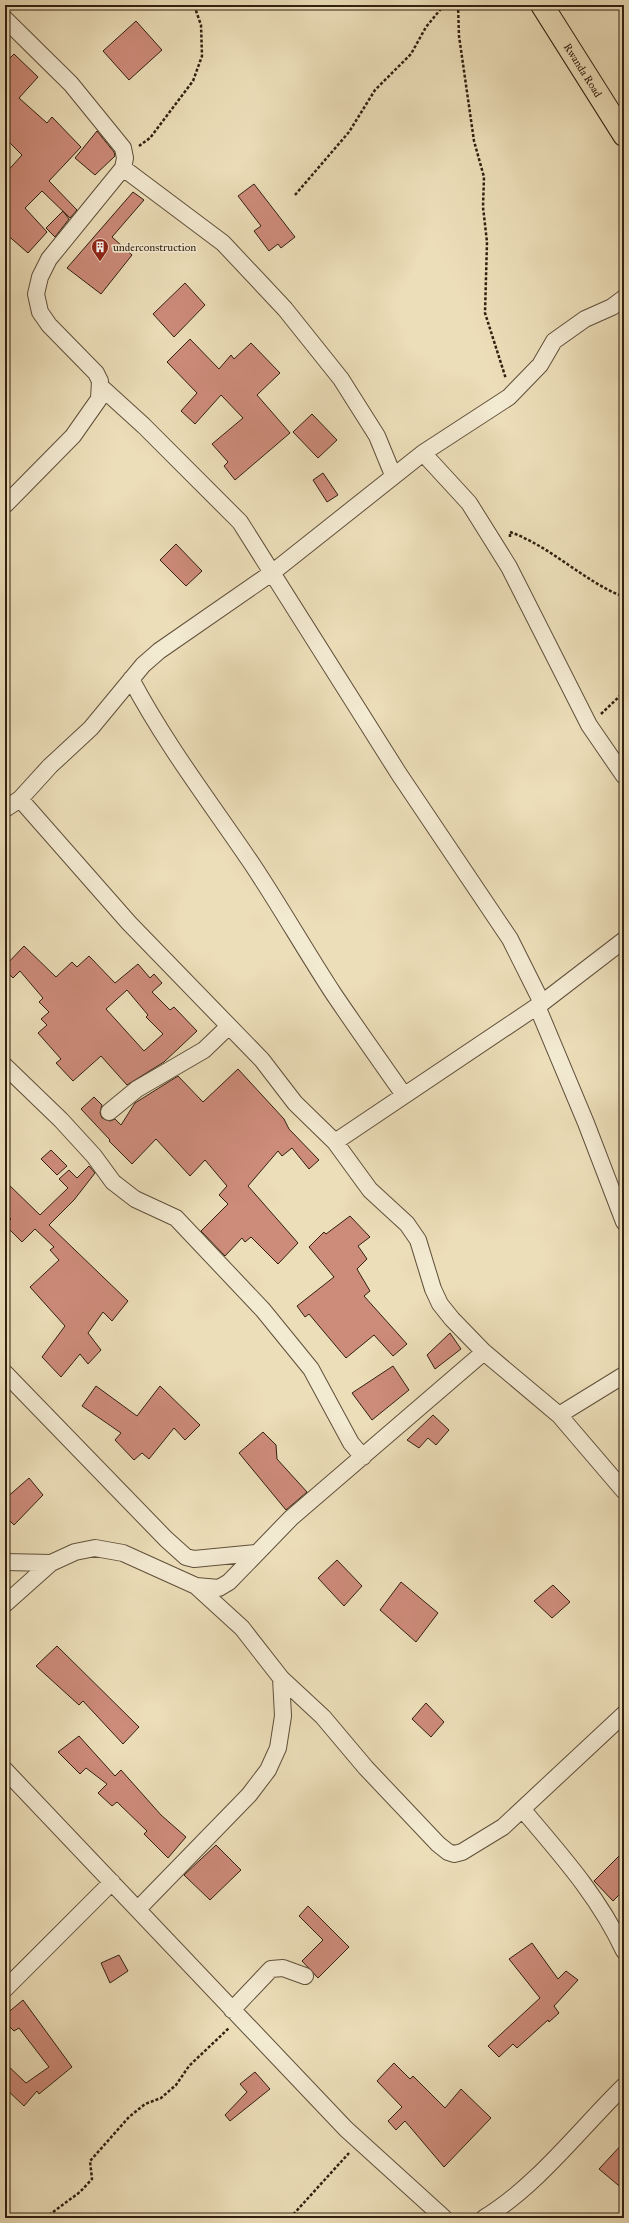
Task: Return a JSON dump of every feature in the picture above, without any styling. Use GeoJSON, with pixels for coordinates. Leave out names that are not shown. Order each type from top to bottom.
{"type":"FeatureCollection","features":[{"type":"Feature","properties":{"kind":"highway","name":"Rwanda Road"},"geometry":{"type":"LineString","coordinates":[[542,5],[624,135]]}},
{"type":"Feature","properties":{"kind":"street"},"geometry":{"type":"LineString","coordinates":[[5,19],[80,94],[123,148],[124,163],[50,259],[40,277],[36,294],[40,312],[49,325],[96,373],[100,386],[99,399],[73,436],[5,505]]}},
{"type":"Feature","properties":{"kind":"street"},"geometry":{"type":"LineString","coordinates":[[124,163],[223,243],[285,309],[341,378],[377,436],[393,475]]}},
{"type":"Feature","properties":{"kind":"street"},"geometry":{"type":"LineString","coordinates":[[5,809],[20,799],[50,766],[91,728],[143,665],[181,634],[273,572],[393,475],[423,453],[509,397],[540,365],[554,341],[584,319],[612,307],[624,298]]}},
{"type":"Feature","properties":{"kind":"street"},"geometry":{"type":"LineString","coordinates":[[100,386],[144,426],[240,522],[273,572],[399,774],[510,939],[539,1004],[624,1222]]}},
{"type":"Feature","properties":{"kind":"street"},"geometry":{"type":"LineString","coordinates":[[423,453],[469,503],[509,567],[589,726],[624,776]]}},
{"type":"Feature","properties":{"kind":"street"},"geometry":{"type":"LineString","coordinates":[[131,679],[154,722],[178,759],[254,868],[332,992],[404,1095]]}},
{"type":"Feature","properties":{"kind":"street"},"geometry":{"type":"LineString","coordinates":[[20,799],[129,923],[262,1060],[295,1103],[335,1142],[370,1190],[407,1224],[418,1240],[433,1290],[440,1304],[452,1319],[484,1352],[559,1415],[624,1491]]}},
{"type":"Feature","properties":{"kind":"street"},"geometry":{"type":"LineString","coordinates":[[335,1142],[539,1004],[624,940]]}},
{"type":"Feature","properties":{"kind":"street"},"geometry":{"type":"LineString","coordinates":[[109,1112],[137,1089],[204,1050],[229,1026]]}},
{"type":"Feature","properties":{"kind":"street"},"geometry":{"type":"LineString","coordinates":[[5,1066],[61,1120],[94,1156],[113,1182],[136,1199],[176,1218],[257,1304],[311,1369],[351,1443],[363,1457]]}},
{"type":"Feature","properties":{"kind":"street"},"geometry":{"type":"LineString","coordinates":[[196,1586],[219,1588],[229,1582],[291,1518],[484,1352]]}},
{"type":"Feature","properties":{"kind":"street"},"geometry":{"type":"LineString","coordinates":[[5,1373],[160,1533],[186,1556],[194,1559],[256,1553]]}},
{"type":"Feature","properties":{"kind":"street"},"geometry":{"type":"LineString","coordinates":[[559,1415],[624,1375]]}},
{"type":"Feature","properties":{"kind":"street"},"geometry":{"type":"LineString","coordinates":[[5,1604],[51,1563],[75,1552],[95,1548],[123,1553],[196,1586],[242,1628],[281,1678],[323,1717],[366,1768],[448,1852],[454,1854],[462,1852],[503,1827],[523,1810],[624,1714]]}},
{"type":"Feature","properties":{"kind":"street"},"geometry":{"type":"LineString","coordinates":[[5,1562],[51,1563]]}},
{"type":"Feature","properties":{"kind":"street"},"geometry":{"type":"LineString","coordinates":[[138,1909],[249,1795],[268,1770],[278,1748],[283,1716],[281,1678]]}},
{"type":"Feature","properties":{"kind":"street"},"geometry":{"type":"LineString","coordinates":[[5,1770],[236,2014],[360,2141],[444,2218]]}},
{"type":"Feature","properties":{"kind":"street"},"geometry":{"type":"LineString","coordinates":[[523,1810],[588,1886],[613,1927],[624,1950]]}},
{"type":"Feature","properties":{"kind":"street"},"geometry":{"type":"LineString","coordinates":[[5,1989],[112,1882]]}},
{"type":"Feature","properties":{"kind":"street"},"geometry":{"type":"LineString","coordinates":[[236,2014],[271,1969],[283,1968],[305,1976]]}},
{"type":"Feature","properties":{"kind":"street"},"geometry":{"type":"LineString","coordinates":[[484,2218],[518,2193],[624,2086]]}},
{"type":"Feature","properties":{"kind":"path"},"geometry":{"type":"LineString","coordinates":[[124,163],[150,138],[193,81],[202,56],[201,25],[194,5]]}},
{"type":"Feature","properties":{"kind":"path"},"geometry":{"type":"LineString","coordinates":[[295,195],[349,132],[374,90],[411,54],[426,27],[444,5]]}},
{"type":"Feature","properties":{"kind":"path"},"geometry":{"type":"LineString","coordinates":[[458,5],[459,36],[474,141],[484,177],[483,207],[487,242],[485,313],[505,375],[509,397]]}},
{"type":"Feature","properties":{"kind":"path"},"geometry":{"type":"LineString","coordinates":[[510,539],[510,532],[528,539],[590,578],[624,597]]}},
{"type":"Feature","properties":{"kind":"path"},"geometry":{"type":"LineString","coordinates":[[589,726],[624,692]]}},
{"type":"Feature","properties":{"kind":"path"},"geometry":{"type":"LineString","coordinates":[[45,2218],[80,2192],[92,2179],[90,2161],[129,2117],[145,2104],[161,2098],[176,2085],[189,2066],[236,2014]]}},
{"type":"Feature","properties":{"kind":"path"},"geometry":{"type":"LineString","coordinates":[[290,2218],[360,2141]]}},
{"type":"Feature","properties":{"kind":"building"},"geometry":{"type":"Polygon","coordinates":[[[136,21],[162,50],[129,80],[103,51],[136,21]]]}},
{"type":"Feature","properties":{"kind":"building"},"geometry":{"type":"Polygon","coordinates":[[[14,54],[38,77],[19,98],[47,123],[52,117],[81,147],[49,181],[77,210],[70,218],[42,191],[25,208],[47,232],[28,253],[5,233],[5,174],[22,155],[5,138],[5,63],[14,54]]]}},
{"type":"Feature","properties":{"kind":"building"},"geometry":{"type":"Polygon","coordinates":[[[97,131],[114,152],[115,156],[95,175],[75,158],[97,131]]]}},
{"type":"Feature","properties":{"kind":"building"},"geometry":{"type":"Polygon","coordinates":[[[254,184],[295,237],[281,248],[278,244],[269,251],[254,231],[261,226],[238,196],[254,184]]]}},
{"type":"Feature","properties":{"kind":"building","name":"underconstruction"},"geometry":{"type":"Polygon","coordinates":[[[133,192],[144,200],[112,237],[132,255],[101,294],[67,268],[133,192]]]}},
{"type":"Feature","properties":{"kind":"building"},"geometry":{"type":"Polygon","coordinates":[[[63,211],[69,219],[55,237],[46,228],[63,211]]]}},
{"type":"Feature","properties":{"kind":"building"},"geometry":{"type":"Polygon","coordinates":[[[185,283],[205,305],[174,337],[153,314],[185,283]]]}},
{"type":"Feature","properties":{"kind":"building"},"geometry":{"type":"Polygon","coordinates":[[[190,339],[219,369],[231,355],[234,359],[251,343],[280,373],[257,395],[290,433],[235,480],[224,466],[228,462],[212,444],[243,418],[221,395],[195,424],[181,411],[197,393],[167,362],[190,339]]]}},
{"type":"Feature","properties":{"kind":"building"},"geometry":{"type":"Polygon","coordinates":[[[312,414],[337,440],[318,458],[293,432],[312,414]]]}},
{"type":"Feature","properties":{"kind":"building"},"geometry":{"type":"Polygon","coordinates":[[[323,473],[338,495],[327,502],[313,480],[323,473]]]}},
{"type":"Feature","properties":{"kind":"building"},"geometry":{"type":"Polygon","coordinates":[[[176,544],[202,571],[186,586],[160,560],[176,544]]]}},
{"type":"Feature","properties":{"kind":"building"},"geometry":{"type":"Polygon","coordinates":[[[24,946],[56,977],[72,962],[77,967],[89,956],[115,983],[138,964],[150,978],[154,974],[162,983],[152,992],[170,1010],[174,1007],[197,1031],[164,1062],[127,1085],[101,1056],[73,1081],[56,1063],[61,1059],[38,1033],[47,1025],[41,1019],[49,1012],[39,1002],[43,998],[20,971],[13,978],[5,970],[5,966],[24,946]],[[127,990],[106,1009],[144,1051],[163,1034],[146,1017],[148,1015],[127,990]]]}},
{"type":"Feature","properties":{"kind":"building"},"geometry":{"type":"Polygon","coordinates":[[[238,1069],[284,1119],[289,1129],[319,1160],[309,1169],[292,1148],[282,1156],[278,1151],[248,1186],[298,1243],[278,1264],[251,1237],[245,1242],[242,1238],[225,1256],[201,1231],[228,1204],[219,1195],[227,1186],[205,1160],[190,1176],[156,1139],[132,1164],[109,1141],[110,1140],[81,1109],[94,1097],[102,1105],[100,1113],[102,1118],[110,1121],[115,1119],[121,1125],[135,1103],[178,1076],[203,1102],[238,1069]]]}},
{"type":"Feature","properties":{"kind":"building"},"geometry":{"type":"Polygon","coordinates":[[[51,1150],[67,1166],[57,1175],[41,1159],[51,1150]]]}},
{"type":"Feature","properties":{"kind":"building"},"geometry":{"type":"Polygon","coordinates":[[[89,1166],[95,1173],[74,1200],[49,1225],[128,1301],[112,1321],[103,1312],[88,1333],[101,1350],[88,1364],[80,1354],[61,1377],[42,1357],[65,1326],[30,1287],[59,1260],[50,1250],[54,1247],[35,1229],[22,1242],[5,1225],[11,1219],[5,1213],[5,1181],[40,1215],[68,1188],[59,1179],[69,1170],[77,1178],[89,1166]]]}},
{"type":"Feature","properties":{"kind":"building"},"geometry":{"type":"Polygon","coordinates":[[[350,1216],[370,1237],[358,1246],[367,1259],[357,1269],[370,1291],[364,1296],[407,1344],[393,1356],[374,1335],[346,1358],[309,1314],[305,1317],[297,1306],[334,1277],[309,1247],[324,1232],[326,1234],[350,1216]]]}},
{"type":"Feature","properties":{"kind":"building"},"geometry":{"type":"Polygon","coordinates":[[[450,1333],[461,1349],[435,1369],[427,1355],[450,1333]]]}},
{"type":"Feature","properties":{"kind":"building"},"geometry":{"type":"Polygon","coordinates":[[[393,1366],[409,1390],[372,1420],[352,1393],[393,1366]]]}},
{"type":"Feature","properties":{"kind":"building"},"geometry":{"type":"Polygon","coordinates":[[[96,1386],[137,1416],[160,1386],[200,1425],[185,1440],[174,1428],[149,1459],[142,1453],[134,1460],[115,1440],[121,1433],[82,1406],[96,1386]]]}},
{"type":"Feature","properties":{"kind":"building"},"geometry":{"type":"Polygon","coordinates":[[[433,1415],[449,1430],[436,1445],[428,1438],[419,1448],[407,1440],[433,1415]]]}},
{"type":"Feature","properties":{"kind":"building"},"geometry":{"type":"Polygon","coordinates":[[[263,1432],[276,1445],[277,1459],[307,1492],[286,1510],[239,1453],[263,1432]]]}},
{"type":"Feature","properties":{"kind":"building"},"geometry":{"type":"Polygon","coordinates":[[[29,1478],[43,1495],[14,1525],[5,1516],[5,1499],[29,1478]]]}},
{"type":"Feature","properties":{"kind":"building"},"geometry":{"type":"Polygon","coordinates":[[[337,1560],[362,1586],[344,1606],[318,1578],[337,1560]]]}},
{"type":"Feature","properties":{"kind":"building"},"geometry":{"type":"Polygon","coordinates":[[[401,1582],[438,1613],[416,1642],[380,1610],[401,1582]]]}},
{"type":"Feature","properties":{"kind":"building"},"geometry":{"type":"Polygon","coordinates":[[[553,1585],[570,1602],[552,1618],[534,1601],[553,1585]]]}},
{"type":"Feature","properties":{"kind":"building"},"geometry":{"type":"Polygon","coordinates":[[[57,1646],[139,1727],[123,1744],[83,1701],[79,1705],[36,1666],[57,1646]]]}},
{"type":"Feature","properties":{"kind":"building"},"geometry":{"type":"Polygon","coordinates":[[[426,1703],[444,1722],[431,1737],[412,1719],[426,1703]]]}},
{"type":"Feature","properties":{"kind":"building"},"geometry":{"type":"Polygon","coordinates":[[[79,1736],[115,1776],[121,1770],[161,1815],[186,1837],[168,1858],[144,1834],[147,1831],[117,1802],[112,1806],[98,1793],[107,1784],[86,1768],[80,1774],[58,1752],[79,1736]]]}},
{"type":"Feature","properties":{"kind":"building"},"geometry":{"type":"Polygon","coordinates":[[[216,1845],[241,1870],[210,1900],[184,1875],[216,1845]]]}},
{"type":"Feature","properties":{"kind":"building"},"geometry":{"type":"Polygon","coordinates":[[[624,1851],[624,1890],[613,1901],[594,1881],[624,1851]]]}},
{"type":"Feature","properties":{"kind":"building"},"geometry":{"type":"Polygon","coordinates":[[[308,1906],[349,1947],[318,1978],[302,1961],[323,1940],[299,1916],[308,1906]]]}},
{"type":"Feature","properties":{"kind":"building"},"geometry":{"type":"Polygon","coordinates":[[[532,1943],[558,1979],[566,1971],[578,1980],[554,2006],[559,2013],[549,2022],[548,2020],[517,2048],[513,2044],[499,2057],[488,2046],[540,1998],[509,1959],[532,1943]]]}},
{"type":"Feature","properties":{"kind":"building"},"geometry":{"type":"Polygon","coordinates":[[[119,1955],[128,1971],[110,1983],[101,1963],[119,1955]]]}},
{"type":"Feature","properties":{"kind":"building"},"geometry":{"type":"Polygon","coordinates":[[[23,2000],[72,2067],[39,2094],[37,2091],[24,2106],[5,2088],[5,2063],[26,2083],[49,2067],[19,2028],[14,2031],[5,2022],[5,2015],[23,2000]]]}},
{"type":"Feature","properties":{"kind":"building"},"geometry":{"type":"Polygon","coordinates":[[[394,2063],[410,2079],[413,2076],[445,2108],[461,2089],[491,2118],[444,2167],[405,2121],[396,2130],[388,2121],[402,2107],[377,2081],[394,2063]]]}},
{"type":"Feature","properties":{"kind":"building"},"geometry":{"type":"Polygon","coordinates":[[[255,2072],[270,2089],[230,2121],[225,2115],[247,2092],[240,2084],[255,2072]]]}},
{"type":"Feature","properties":{"kind":"building"},"geometry":{"type":"Polygon","coordinates":[[[624,2142],[624,2190],[599,2169],[624,2142]]]}},
{"type":"Feature","properties":{"kind":"place","name":"underconstruction"},"geometry":{"type":"Point","coordinates":[100,262]}}]}
